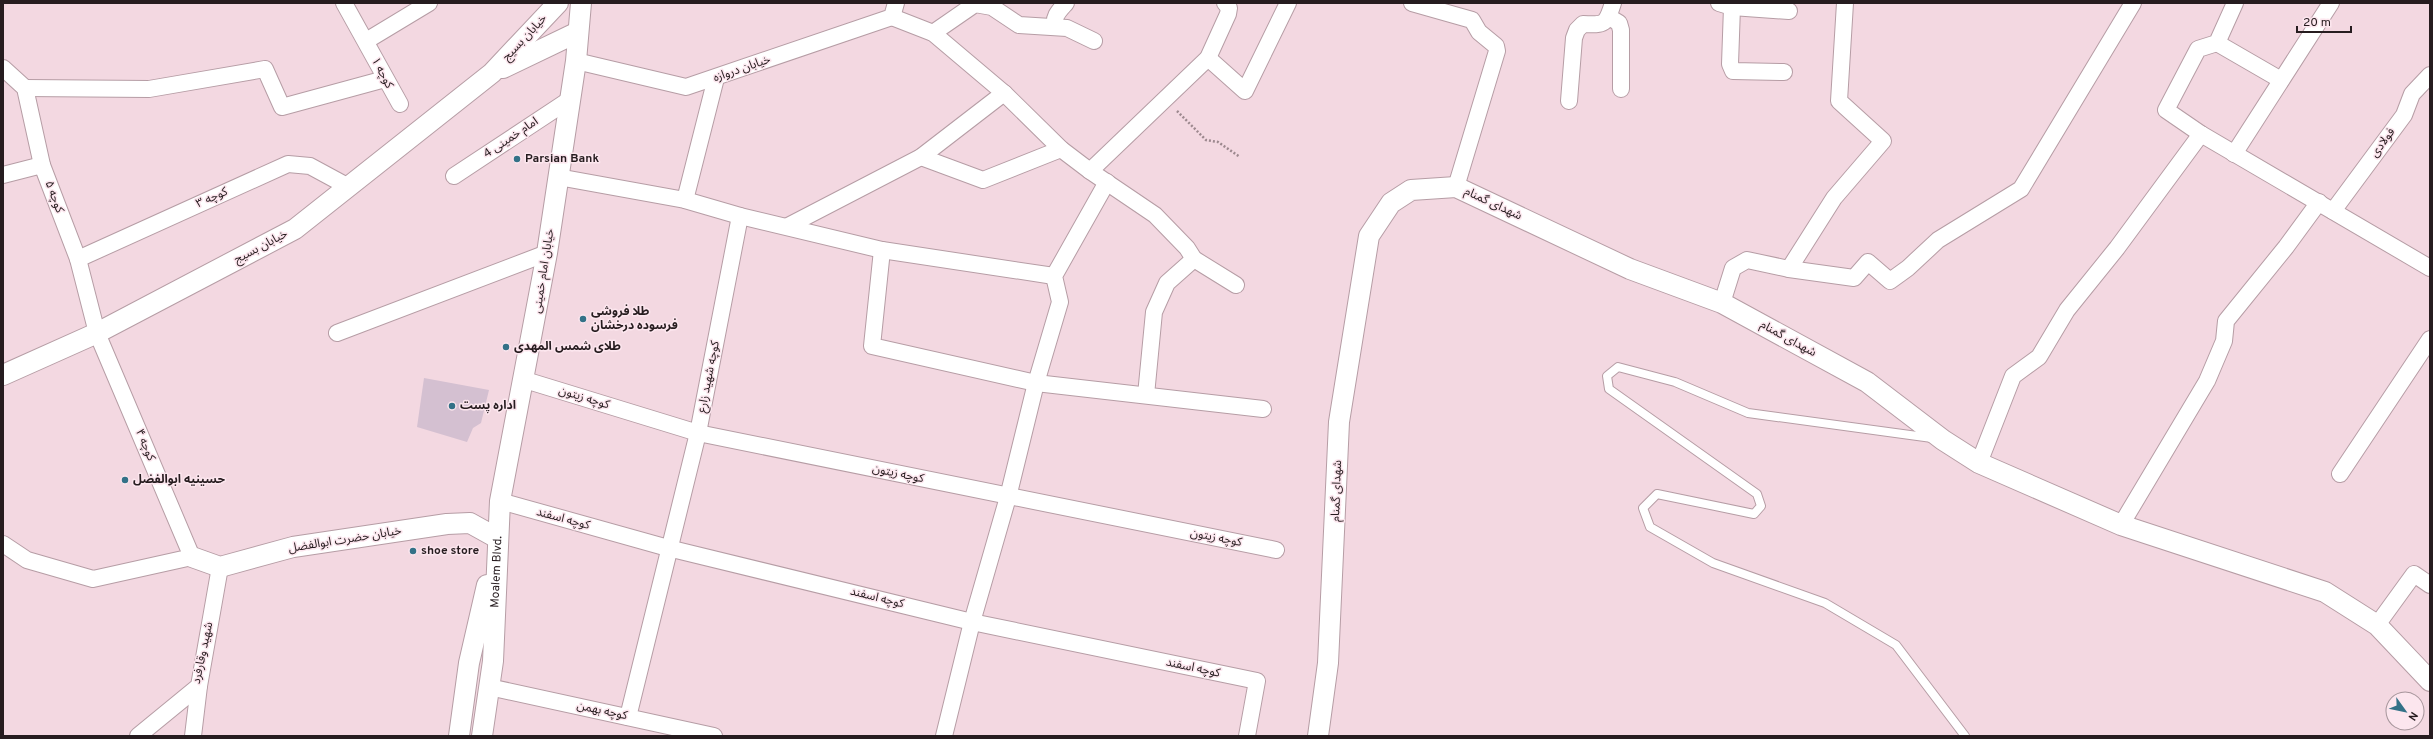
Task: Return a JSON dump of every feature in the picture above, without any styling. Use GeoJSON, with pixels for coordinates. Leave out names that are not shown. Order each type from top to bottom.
{"type":"FeatureCollection","features":[{"type":"Feature","properties":{"kind":"street","name":"کوچه ۱"},"geometry":{"type":"LineString","coordinates":[[344,3],[400,104]]}},
{"type":"Feature","properties":{"kind":"street"},"geometry":{"type":"LineString","coordinates":[[366,41],[429,3]]}},
{"type":"Feature","properties":{"kind":"street","name":"خیابان بسیج"},"geometry":{"type":"LineString","coordinates":[[3,375],[97,333],[295,229],[347,186],[492,73],[558,3]]}},
{"type":"Feature","properties":{"kind":"street","name":"خیابان امام خمینی"},"geometry":{"type":"LineString","coordinates":[[497,538],[500,501],[525,380],[548,253],[568,100],[576,61],[581,3]]}},
{"type":"Feature","properties":{"kind":"street"},"geometry":{"type":"LineString","coordinates":[[1055,27],[1054,20],[1056,15],[1066,3]]}},
{"type":"Feature","properties":{"kind":"street"},"geometry":{"type":"LineString","coordinates":[[1208,58],[1245,91],[1288,3]]}},
{"type":"Feature","properties":{"kind":"street"},"geometry":{"type":"LineString","coordinates":[[1412,3],[1472,20],[1479,32],[1496,46],[1497,51],[1456,187]]}},
{"type":"Feature","properties":{"kind":"street"},"geometry":{"type":"LineString","coordinates":[[1789,269],[1834,198],[1883,141],[1840,101],[1845,3]]}},
{"type":"Feature","properties":{"kind":"street"},"geometry":{"type":"LineString","coordinates":[[1722,303],[1733,268],[1747,260],[1789,269],[1854,278],[1868,262],[1890,281],[1908,268],[1938,240],[2021,189],[2133,3]]}},
{"type":"Feature","properties":{"kind":"street"},"geometry":{"type":"LineString","coordinates":[[2217,43],[2235,3]]}},
{"type":"Feature","properties":{"kind":"street"},"geometry":{"type":"LineString","coordinates":[[2234,154],[2331,3]]}},
{"type":"Feature","properties":{"kind":"street"},"geometry":{"type":"LineString","coordinates":[[934,33],[975,4],[992,7],[1019,24],[1067,28],[1094,42]]}},
{"type":"Feature","properties":{"kind":"street"},"geometry":{"type":"LineString","coordinates":[[1090,171],[1164,98],[1208,58],[1228,14],[1229,5]]}},
{"type":"Feature","properties":{"kind":"street"},"geometry":{"type":"LineString","coordinates":[[1784,72],[1733,71],[1730,64],[1726,5],[1789,11]]}},
{"type":"Feature","properties":{"kind":"street"},"geometry":{"type":"LineString","coordinates":[[894,10],[934,33],[1004,93],[1061,149],[1090,171],[1155,215],[1187,248],[1194,259],[1236,285]]}},
{"type":"Feature","properties":{"kind":"street","name":"خیابان دروازه"},"geometry":{"type":"LineString","coordinates":[[576,61],[686,87],[716,78],[894,10]]}},
{"type":"Feature","properties":{"kind":"street"},"geometry":{"type":"LineString","coordinates":[[1569,101],[1574,38],[1577,30],[1583,24],[1602,25],[1611,10],[1619,23],[1621,30],[1621,89]]}},
{"type":"Feature","properties":{"kind":"street","name":"خیابان بسیج"},"geometry":{"type":"LineString","coordinates":[[492,73],[578,32]]}},
{"type":"Feature","properties":{"kind":"street"},"geometry":{"type":"LineString","coordinates":[[2281,80],[2217,43],[2198,49],[2166,110],[2234,154],[2319,202],[2430,268]]}},
{"type":"Feature","properties":{"kind":"street"},"geometry":{"type":"LineString","coordinates":[[3,68],[25,88],[149,89],[265,69],[282,107],[385,79]]}},
{"type":"Feature","properties":{"kind":"street","name":"فولادی"},"geometry":{"type":"LineString","coordinates":[[2333,211],[2404,115],[2412,94],[2430,75]]}},
{"type":"Feature","properties":{"kind":"street"},"geometry":{"type":"LineString","coordinates":[[685,200],[716,78]]}},
{"type":"Feature","properties":{"kind":"street","name":"کوچه ۵"},"geometry":{"type":"LineString","coordinates":[[25,88],[42,165],[78,259],[97,333]]}},
{"type":"Feature","properties":{"kind":"street"},"geometry":{"type":"LineString","coordinates":[[788,226],[921,156],[1004,93]]}},
{"type":"Feature","properties":{"kind":"street","name":"امام خمینی 4"},"geometry":{"type":"LineString","coordinates":[[454,176],[568,100]]}},
{"type":"Feature","properties":{"kind":"street"},"geometry":{"type":"LineString","coordinates":[[1979,463],[2013,376],[2039,357],[2067,310],[2117,248],[2201,134]]}},
{"type":"Feature","properties":{"kind":"street"},"geometry":{"type":"LineString","coordinates":[[921,156],[984,180],[1061,149]]}},
{"type":"Feature","properties":{"kind":"street","name":"کوچه ۳"},"geometry":{"type":"LineString","coordinates":[[78,259],[288,164],[310,166],[347,186]]}},
{"type":"Feature","properties":{"kind":"street"},"geometry":{"type":"LineString","coordinates":[[3,175],[42,165]]}},
{"type":"Feature","properties":{"kind":"street"},"geometry":{"type":"LineString","coordinates":[[558,177],[685,200],[740,216],[788,226],[882,250],[1054,276]]}},
{"type":"Feature","properties":{"kind":"street"},"geometry":{"type":"LineString","coordinates":[[944,736],[972,622],[1008,497],[1036,383],[1060,302],[1054,276],[1107,182]]}},
{"type":"Feature","properties":{"kind":"street","name":"شهدای گمنام"},"geometry":{"type":"LineString","coordinates":[[1318,736],[1328,663],[1339,422],[1368,236],[1391,203],[1411,190],[1456,187],[1630,269],[1722,303],[1867,382],[1943,440],[1979,463],[2121,525],[2325,592],[2378,625],[2430,680]]}},
{"type":"Feature","properties":{"kind":"street"},"geometry":{"type":"LineString","coordinates":[[2121,525],[2207,381],[2224,342],[2226,321],[2286,247],[2319,202]]}},
{"type":"Feature","properties":{"kind":"street","name":"کوچه شهید زارع"},"geometry":{"type":"LineString","coordinates":[[628,717],[668,548],[698,433],[740,216]]}},
{"type":"Feature","properties":{"kind":"street"},"geometry":{"type":"LineString","coordinates":[[882,250],[872,346],[1036,383],[1264,409]]}},
{"type":"Feature","properties":{"kind":"street"},"geometry":{"type":"LineString","coordinates":[[337,332],[548,253]]}},
{"type":"Feature","properties":{"kind":"street"},"geometry":{"type":"LineString","coordinates":[[1146,396],[1154,312],[1167,283],[1194,259]]}},
{"type":"Feature","properties":{"kind":"street","name":"کوچه ۴"},"geometry":{"type":"LineString","coordinates":[[97,333],[192,557]]}},
{"type":"Feature","properties":{"kind":"street"},"geometry":{"type":"LineString","coordinates":[[2340,474],[2430,339]]}},
{"type":"Feature","properties":{"kind":"street","name":"کوچه زیتون"},"geometry":{"type":"LineString","coordinates":[[525,380],[698,433],[1008,497],[1276,550]]}},
{"type":"Feature","properties":{"kind":"street","name":"کوچه اسفند"},"geometry":{"type":"LineString","coordinates":[[500,501],[668,548],[972,622],[1257,681],[1247,736]]}},
{"type":"Feature","properties":{"kind":"street","name":"خیابان حضرت ابوالفضل"},"geometry":{"type":"LineString","coordinates":[[220,567],[293,547],[447,524],[470,523],[497,538]]}},
{"type":"Feature","properties":{"kind":"street","name":"Moalem Blvd."},"geometry":{"type":"LineString","coordinates":[[482,736],[493,661],[497,538]]}},
{"type":"Feature","properties":{"kind":"street","name":"Moalem Blvd."},"geometry":{"type":"LineString","coordinates":[[459,736],[469,663],[497,538]]}},
{"type":"Feature","properties":{"kind":"street"},"geometry":{"type":"LineString","coordinates":[[3,544],[27,560],[93,580],[192,557],[220,567]]}},
{"type":"Feature","properties":{"kind":"street","name":"شهید وقارفرد"},"geometry":{"type":"LineString","coordinates":[[138,736],[199,686],[220,567]]}},
{"type":"Feature","properties":{"kind":"street"},"geometry":{"type":"LineString","coordinates":[[2378,625],[2414,574],[2430,585]]}},
{"type":"Feature","properties":{"kind":"street"},"geometry":{"type":"LineString","coordinates":[[193,736],[199,686]]}},
{"type":"Feature","properties":{"kind":"street","name":"کوچه بهمن"},"geometry":{"type":"LineString","coordinates":[[489,687],[714,736]]}},
{"type":"Feature","properties":{"kind":"lane"},"geometry":{"type":"LineString","coordinates":[[1943,440],[1748,413],[1675,382],[1618,368],[1608,376],[1609,389],[1757,494],[1761,506],[1754,514],[1657,494],[1643,508],[1650,526],[1713,563],[1825,603],[1896,645],[1965,736]]}},
{"type":"Feature","properties":{"kind":"path"},"geometry":{"type":"LineString","coordinates":[[1164,98],[1206,140],[1218,142],[1240,157]]}},
{"type":"Feature","properties":{"kind":"building","name":"اداره پست"},"geometry":{"type":"Polygon","coordinates":[[[424,378],[489,390],[481,423],[473,428],[467,442],[417,427],[424,378]]]}},
{"type":"Feature","properties":{"kind":"place","name":"Parsian Bank"},"geometry":{"type":"Point","coordinates":[517,159]}},
{"type":"Feature","properties":{"kind":"place","name":"طلا فروشی فرسوده درخشان"},"geometry":{"type":"Point","coordinates":[583,319]}},
{"type":"Feature","properties":{"kind":"place","name":"طلای شمس المهدی"},"geometry":{"type":"Point","coordinates":[506,347]}},
{"type":"Feature","properties":{"kind":"place","name":"اداره پست"},"geometry":{"type":"Point","coordinates":[452,406]}},
{"type":"Feature","properties":{"kind":"place","name":"حسینیه ابوالفضل"},"geometry":{"type":"Point","coordinates":[125,480]}},
{"type":"Feature","properties":{"kind":"place","name":"shoe store"},"geometry":{"type":"Point","coordinates":[413,551]}}]}
